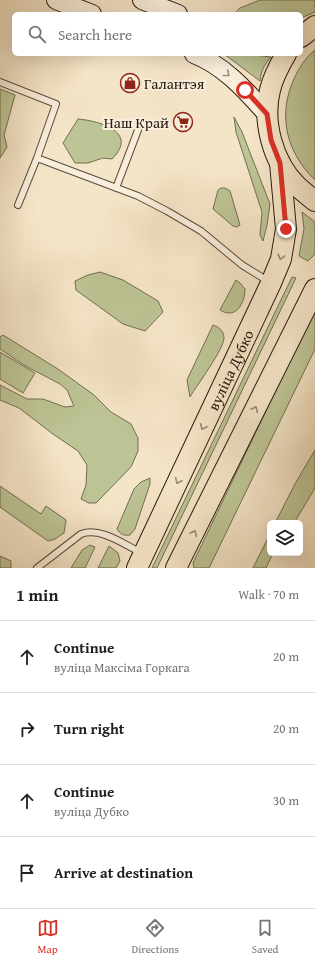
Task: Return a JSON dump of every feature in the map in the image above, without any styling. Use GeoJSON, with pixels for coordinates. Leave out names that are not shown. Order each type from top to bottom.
{"type":"FeatureCollection","features":[{"type":"Feature","properties":{"kind":"main road"},"geometry":{"type":"LineString","coordinates":[[56,0],[87,12]]}},
{"type":"Feature","properties":{"kind":"main road"},"geometry":{"type":"LineString","coordinates":[[142,0],[173,12]]}},
{"type":"Feature","properties":{"kind":"main road"},"geometry":{"type":"LineString","coordinates":[[199,56],[226,72],[267,114]]}},
{"type":"Feature","properties":{"kind":"main road"},"geometry":{"type":"LineString","coordinates":[[285,56],[277,70],[270,91],[267,114],[271,140],[280,163],[295,184],[315,201]]}},
{"type":"Feature","properties":{"kind":"main road","name":"вуліца Дубко"},"geometry":{"type":"LineString","coordinates":[[140,561],[281,259],[286,229],[280,163]]}},
{"type":"Feature","properties":{"kind":"main road"},"geometry":{"type":"LineString","coordinates":[[176,568],[315,288]]}},
{"type":"Feature","properties":{"kind":"lane"},"geometry":{"type":"LineString","coordinates":[[0,82],[56,104],[37,158],[18,205]]}},
{"type":"Feature","properties":{"kind":"lane"},"geometry":{"type":"LineString","coordinates":[[116,188],[138,130]]}},
{"type":"Feature","properties":{"kind":"lane"},"geometry":{"type":"LineString","coordinates":[[37,158],[138,196],[168,211],[201,231],[242,265],[271,283]]}},
{"type":"Feature","properties":{"kind":"lane"},"geometry":{"type":"LineString","coordinates":[[37,568],[81,534],[89,532],[97,532],[108,537],[140,561]]}},
{"type":"Feature","properties":{"kind":"green space"},"geometry":{"type":"Polygon","coordinates":[[[260,0],[315,0],[315,12],[303,17],[303,12],[236,12],[240,8],[260,0]]]}},
{"type":"Feature","properties":{"kind":"green space"},"geometry":{"type":"Polygon","coordinates":[[[315,50],[315,180],[305,169],[292,146],[286,120],[286,107],[289,93],[298,71],[308,56],[315,50]]]}},
{"type":"Feature","properties":{"kind":"green space"},"geometry":{"type":"Polygon","coordinates":[[[227,56],[271,57],[263,68],[260,81],[227,56]]]}},
{"type":"Feature","properties":{"kind":"green space"},"geometry":{"type":"Polygon","coordinates":[[[0,89],[15,95],[4,135],[7,147],[0,158],[0,89]]]}},
{"type":"Feature","properties":{"kind":"green space"},"geometry":{"type":"Polygon","coordinates":[[[234,117],[242,132],[270,204],[263,241],[260,235],[262,212],[236,132],[234,117]]]}},
{"type":"Feature","properties":{"kind":"green space"},"geometry":{"type":"Polygon","coordinates":[[[78,119],[106,125],[119,135],[121,142],[119,150],[112,159],[103,158],[88,163],[75,163],[63,143],[78,119]]]}},
{"type":"Feature","properties":{"kind":"green space"},"geometry":{"type":"Polygon","coordinates":[[[225,188],[230,191],[240,225],[237,227],[233,226],[213,209],[218,190],[225,188]]]}},
{"type":"Feature","properties":{"kind":"green space"},"geometry":{"type":"Polygon","coordinates":[[[302,212],[315,222],[315,254],[308,261],[299,256],[304,229],[302,212]]]}},
{"type":"Feature","properties":{"kind":"green space"},"geometry":{"type":"Polygon","coordinates":[[[100,272],[123,280],[158,301],[163,312],[145,331],[123,324],[76,290],[75,281],[88,275],[100,272]]]}},
{"type":"Feature","properties":{"kind":"green space"},"geometry":{"type":"Polygon","coordinates":[[[292,277],[296,278],[157,568],[152,568],[292,277]]]}},
{"type":"Feature","properties":{"kind":"green space"},"geometry":{"type":"Polygon","coordinates":[[[236,280],[245,289],[245,294],[241,304],[235,311],[226,313],[220,310],[236,280]]]}},
{"type":"Feature","properties":{"kind":"green space"},"geometry":{"type":"Polygon","coordinates":[[[315,309],[315,349],[209,568],[194,568],[193,563],[315,309]]]}},
{"type":"Feature","properties":{"kind":"green space"},"geometry":{"type":"Polygon","coordinates":[[[213,325],[222,331],[224,336],[223,343],[190,397],[187,380],[213,325]]]}},
{"type":"Feature","properties":{"kind":"green space"},"geometry":{"type":"Polygon","coordinates":[[[3,335],[58,369],[94,395],[111,412],[131,424],[138,438],[138,451],[131,467],[96,503],[89,503],[81,499],[86,485],[87,465],[78,451],[19,408],[0,400],[0,385],[27,399],[43,399],[65,407],[74,406],[67,390],[60,384],[24,365],[0,349],[0,337],[3,335]]]}},
{"type":"Feature","properties":{"kind":"green space"},"geometry":{"type":"Polygon","coordinates":[[[0,352],[35,373],[23,393],[0,379],[0,352]]]}},
{"type":"Feature","properties":{"kind":"green space"},"geometry":{"type":"Polygon","coordinates":[[[315,450],[315,488],[296,520],[277,520],[296,482],[315,450]]]}},
{"type":"Feature","properties":{"kind":"green space"},"geometry":{"type":"Polygon","coordinates":[[[150,478],[150,484],[135,529],[130,535],[122,534],[117,529],[134,489],[141,482],[150,478]]]}},
{"type":"Feature","properties":{"kind":"green space"},"geometry":{"type":"Polygon","coordinates":[[[0,486],[41,514],[46,506],[66,520],[64,533],[55,539],[48,541],[0,507],[0,486]]]}},
{"type":"Feature","properties":{"kind":"green space"},"geometry":{"type":"Polygon","coordinates":[[[267,540],[267,556],[272,556],[266,568],[253,568],[267,540]]]}},
{"type":"Feature","properties":{"kind":"green space"},"geometry":{"type":"Polygon","coordinates":[[[90,545],[95,547],[85,568],[71,568],[82,550],[90,545]]]}},
{"type":"Feature","properties":{"kind":"green space"},"geometry":{"type":"Polygon","coordinates":[[[109,546],[118,553],[120,561],[116,568],[98,568],[109,546]]]}},
{"type":"Feature","properties":{"kind":"green space"},"geometry":{"type":"Polygon","coordinates":[[[0,556],[11,561],[11,568],[0,568],[0,556]]]}},
{"type":"Feature","properties":{"kind":"place","name":"Галантэя"},"geometry":{"type":"Point","coordinates":[130,83]}},
{"type":"Feature","properties":{"kind":"place","name":"Наш Край"},"geometry":{"type":"Point","coordinates":[183,122]}},
{"type":"Feature","properties":{"kind":"route"},"geometry":{"type":"LineString","coordinates":[[245,90],[267,114],[271,140],[280,163],[286,229]]}}]}
